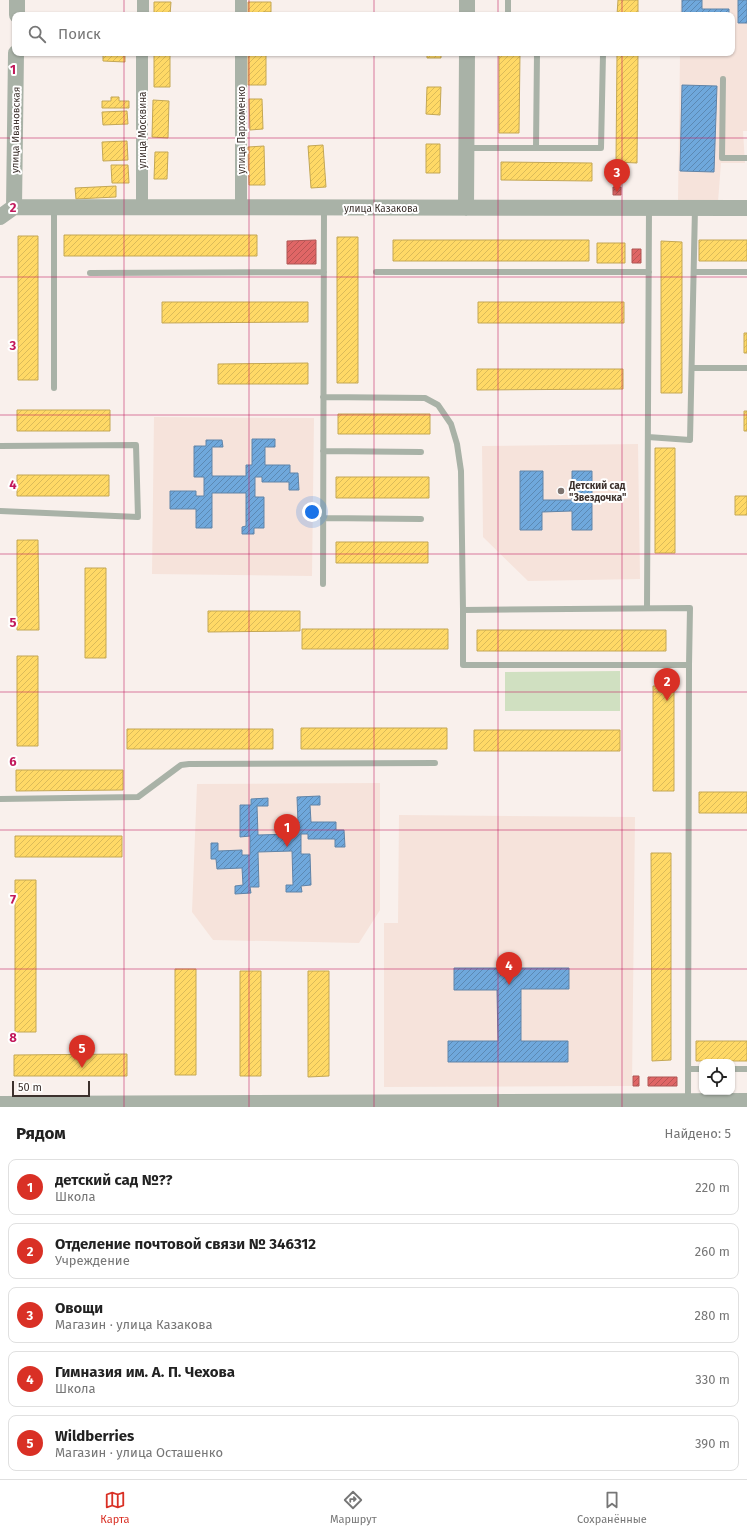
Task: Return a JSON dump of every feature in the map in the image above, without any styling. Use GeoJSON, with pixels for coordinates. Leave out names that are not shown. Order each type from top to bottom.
{"type":"FeatureCollection","features":[{"type":"Feature","properties":{"kind":"street"},"geometry":{"type":"LineString","coordinates":[[17,0],[17,12]]}},
{"type":"Feature","properties":{"kind":"street"},"geometry":{"type":"LineString","coordinates":[[142,12],[143,0]]}},
{"type":"Feature","properties":{"kind":"street"},"geometry":{"type":"LineString","coordinates":[[241,0],[241,12]]}},
{"type":"Feature","properties":{"kind":"street"},"geometry":{"type":"LineString","coordinates":[[467,0],[467,12]]}},
{"type":"Feature","properties":{"kind":"street","name":"улица Ивановская"},"geometry":{"type":"LineString","coordinates":[[14,207],[16,56]]}},
{"type":"Feature","properties":{"kind":"street","name":"улица Москвина"},"geometry":{"type":"LineString","coordinates":[[142,56],[142,207]]}},
{"type":"Feature","properties":{"kind":"street","name":"улица Пархоменко"},"geometry":{"type":"LineString","coordinates":[[241,56],[241,207]]}},
{"type":"Feature","properties":{"kind":"street"},"geometry":{"type":"LineString","coordinates":[[466,208],[467,56]]}},
{"type":"Feature","properties":{"kind":"street"},"geometry":{"type":"LineString","coordinates":[[0,217],[14,207]]}},
{"type":"Feature","properties":{"kind":"street","name":"улица Казакова"},"geometry":{"type":"LineString","coordinates":[[14,207],[747,208]]}},
{"type":"Feature","properties":{"kind":"street"},"geometry":{"type":"LineString","coordinates":[[0,1104],[622,1104],[747,1101]]}},
{"type":"Feature","properties":{"kind":"lane"},"geometry":{"type":"LineString","coordinates":[[508,0],[508,12]]}},
{"type":"Feature","properties":{"kind":"lane"},"geometry":{"type":"LineString","coordinates":[[536,148],[537,56]]}},
{"type":"Feature","properties":{"kind":"lane"},"geometry":{"type":"LineString","coordinates":[[466,148],[601,148],[603,56]]}},
{"type":"Feature","properties":{"kind":"lane"},"geometry":{"type":"LineString","coordinates":[[723,80],[722,158],[747,158]]}},
{"type":"Feature","properties":{"kind":"lane"},"geometry":{"type":"LineString","coordinates":[[54,207],[54,388]]}},
{"type":"Feature","properties":{"kind":"lane"},"geometry":{"type":"LineString","coordinates":[[322,584],[324,208]]}},
{"type":"Feature","properties":{"kind":"lane"},"geometry":{"type":"LineString","coordinates":[[647,608],[650,208]]}},
{"type":"Feature","properties":{"kind":"lane"},"geometry":{"type":"LineString","coordinates":[[648,437],[690,440],[695,208]]}},
{"type":"Feature","properties":{"kind":"lane"},"geometry":{"type":"LineString","coordinates":[[90,274],[324,272]]}},
{"type":"Feature","properties":{"kind":"lane"},"geometry":{"type":"LineString","coordinates":[[376,272],[649,272]]}},
{"type":"Feature","properties":{"kind":"lane"},"geometry":{"type":"LineString","coordinates":[[694,272],[747,272]]}},
{"type":"Feature","properties":{"kind":"lane"},"geometry":{"type":"LineString","coordinates":[[692,368],[747,368]]}},
{"type":"Feature","properties":{"kind":"lane"},"geometry":{"type":"LineString","coordinates":[[323,397],[425,398],[438,405],[451,424],[457,444],[461,471],[463,666],[690,665]]}},
{"type":"Feature","properties":{"kind":"lane"},"geometry":{"type":"LineString","coordinates":[[0,446],[136,445],[138,518],[0,511]]}},
{"type":"Feature","properties":{"kind":"lane"},"geometry":{"type":"LineString","coordinates":[[323,451],[421,452]]}},
{"type":"Feature","properties":{"kind":"lane"},"geometry":{"type":"LineString","coordinates":[[323,518],[421,519]]}},
{"type":"Feature","properties":{"kind":"lane"},"geometry":{"type":"LineString","coordinates":[[463,610],[690,608],[688,1102]]}},
{"type":"Feature","properties":{"kind":"lane"},"geometry":{"type":"LineString","coordinates":[[0,799],[138,797],[181,765],[189,764],[434,763]]}},
{"type":"Feature","properties":{"kind":"lane"},"geometry":{"type":"LineString","coordinates":[[688,1069],[699,1069]]}},
{"type":"Feature","properties":{"kind":"lane"},"geometry":{"type":"LineString","coordinates":[[735,1069],[747,1069]]}},
{"type":"Feature","properties":{"kind":"shaded area"},"geometry":{"type":"Polygon","coordinates":[[[681,0],[747,0],[747,131],[743,131],[745,163],[721,163],[718,202],[678,200],[680,56],[735,56],[735,12],[680,12],[681,0]]]}},
{"type":"Feature","properties":{"kind":"shaded area"},"geometry":{"type":"Polygon","coordinates":[[[154,417],[314,418],[312,576],[152,574],[154,417]]]}},
{"type":"Feature","properties":{"kind":"shaded area","name":"Детский сад \"Звездочка\""},"geometry":{"type":"Polygon","coordinates":[[[638,444],[640,579],[528,581],[483,537],[482,446],[638,444]]]}},
{"type":"Feature","properties":{"kind":"shaded area"},"geometry":{"type":"Polygon","coordinates":[[[380,783],[380,910],[359,943],[213,940],[192,912],[197,784],[380,783]]]}},
{"type":"Feature","properties":{"kind":"shaded area"},"geometry":{"type":"Polygon","coordinates":[[[399,815],[635,817],[632,1086],[384,1087],[384,923],[398,923],[399,815]]]}},
{"type":"Feature","properties":{"kind":"green space"},"geometry":{"type":"Polygon","coordinates":[[[620,671],[620,711],[505,711],[505,672],[620,671]]]}},
{"type":"Feature","properties":{"kind":"building: Жильё"},"geometry":{"type":"Polygon","coordinates":[[[618,0],[638,0],[638,12],[617,12],[618,0]]]}},
{"type":"Feature","properties":{"kind":"building: Жильё"},"geometry":{"type":"Polygon","coordinates":[[[154,2],[171,2],[170,12],[154,12],[154,2]]]}},
{"type":"Feature","properties":{"kind":"building: Жильё"},"geometry":{"type":"Polygon","coordinates":[[[248,2],[271,2],[271,12],[248,12],[248,2]]]}},
{"type":"Feature","properties":{"kind":"building: Жильё"},"geometry":{"type":"Polygon","coordinates":[[[103,56],[125,56],[125,62],[103,61],[103,56]]]}},
{"type":"Feature","properties":{"kind":"building: Жильё"},"geometry":{"type":"Polygon","coordinates":[[[154,56],[170,56],[170,87],[154,87],[154,56]]]}},
{"type":"Feature","properties":{"kind":"building: Жильё"},"geometry":{"type":"Polygon","coordinates":[[[248,56],[266,56],[266,85],[248,85],[248,56]]]}},
{"type":"Feature","properties":{"kind":"building: Жильё"},"geometry":{"type":"Polygon","coordinates":[[[427,56],[441,56],[441,58],[427,58],[427,56]]]}},
{"type":"Feature","properties":{"kind":"building: Жильё"},"geometry":{"type":"Polygon","coordinates":[[[499,56],[520,56],[519,133],[499,133],[499,56]]]}},
{"type":"Feature","properties":{"kind":"building: Жильё"},"geometry":{"type":"Polygon","coordinates":[[[617,56],[638,56],[637,163],[616,162],[617,56]]]}},
{"type":"Feature","properties":{"kind":"building: Жильё"},"geometry":{"type":"Polygon","coordinates":[[[427,87],[441,87],[440,115],[426,114],[427,87]]]}},
{"type":"Feature","properties":{"kind":"building: Жильё"},"geometry":{"type":"Polygon","coordinates":[[[111,97],[119,97],[119,101],[129,101],[129,108],[102,108],[102,101],[111,101],[111,97]]]}},
{"type":"Feature","properties":{"kind":"building: Жильё"},"geometry":{"type":"Polygon","coordinates":[[[249,99],[262,99],[263,129],[250,130],[249,99]]]}},
{"type":"Feature","properties":{"kind":"building: Жильё"},"geometry":{"type":"Polygon","coordinates":[[[153,100],[169,101],[168,138],[152,137],[153,100]]]}},
{"type":"Feature","properties":{"kind":"building: Жильё"},"geometry":{"type":"Polygon","coordinates":[[[127,111],[128,124],[103,125],[102,112],[127,111]]]}},
{"type":"Feature","properties":{"kind":"building: Жильё"},"geometry":{"type":"Polygon","coordinates":[[[127,141],[128,160],[103,161],[102,142],[127,141]]]}},
{"type":"Feature","properties":{"kind":"building: Жильё"},"geometry":{"type":"Polygon","coordinates":[[[426,144],[440,144],[440,173],[426,173],[426,144]]]}},
{"type":"Feature","properties":{"kind":"building: Жильё"},"geometry":{"type":"Polygon","coordinates":[[[323,145],[326,187],[311,188],[308,146],[323,145]]]}},
{"type":"Feature","properties":{"kind":"building: Жильё"},"geometry":{"type":"Polygon","coordinates":[[[264,146],[265,185],[249,185],[248,147],[264,146]]]}},
{"type":"Feature","properties":{"kind":"building: Жильё"},"geometry":{"type":"Polygon","coordinates":[[[155,152],[168,152],[167,179],[154,179],[155,152]]]}},
{"type":"Feature","properties":{"kind":"building: Жильё"},"geometry":{"type":"Polygon","coordinates":[[[501,162],[592,163],[592,181],[501,180],[501,162]]]}},
{"type":"Feature","properties":{"kind":"building: Жильё"},"geometry":{"type":"Polygon","coordinates":[[[111,165],[128,165],[129,183],[112,183],[111,165]]]}},
{"type":"Feature","properties":{"kind":"building: Жильё"},"geometry":{"type":"Polygon","coordinates":[[[116,186],[116,197],[76,199],[75,188],[116,186]]]}},
{"type":"Feature","properties":{"kind":"building: Жильё"},"geometry":{"type":"Polygon","coordinates":[[[64,235],[257,235],[257,256],[64,256],[64,235]]]}},
{"type":"Feature","properties":{"kind":"building: Жильё"},"geometry":{"type":"Polygon","coordinates":[[[18,236],[38,236],[38,380],[18,380],[18,236]]]}},
{"type":"Feature","properties":{"kind":"building: Жильё"},"geometry":{"type":"Polygon","coordinates":[[[337,237],[358,237],[358,383],[337,383],[337,237]]]}},
{"type":"Feature","properties":{"kind":"building: Жильё"},"geometry":{"type":"Polygon","coordinates":[[[393,240],[589,240],[589,261],[393,261],[393,240]]]}},
{"type":"Feature","properties":{"kind":"building: Жильё"},"geometry":{"type":"Polygon","coordinates":[[[699,240],[747,240],[747,261],[699,261],[699,240]]]}},
{"type":"Feature","properties":{"kind":"building: Жильё"},"geometry":{"type":"Polygon","coordinates":[[[661,241],[682,242],[682,393],[661,393],[661,241]]]}},
{"type":"Feature","properties":{"kind":"building: Жильё"},"geometry":{"type":"Polygon","coordinates":[[[597,243],[625,243],[625,263],[597,263],[597,243]]]}},
{"type":"Feature","properties":{"kind":"building: Жильё"},"geometry":{"type":"Polygon","coordinates":[[[162,302],[308,302],[308,322],[162,323],[162,302]]]}},
{"type":"Feature","properties":{"kind":"building: Жильё"},"geometry":{"type":"Polygon","coordinates":[[[478,302],[624,302],[624,323],[478,323],[478,302]]]}},
{"type":"Feature","properties":{"kind":"building: Жильё"},"geometry":{"type":"Polygon","coordinates":[[[744,333],[747,333],[747,353],[744,353],[744,333]]]}},
{"type":"Feature","properties":{"kind":"building: Жильё"},"geometry":{"type":"Polygon","coordinates":[[[308,363],[308,384],[218,384],[218,364],[308,363]]]}},
{"type":"Feature","properties":{"kind":"building: Жильё"},"geometry":{"type":"Polygon","coordinates":[[[477,369],[623,369],[623,389],[477,390],[477,369]]]}},
{"type":"Feature","properties":{"kind":"building: Жильё"},"geometry":{"type":"Polygon","coordinates":[[[17,410],[110,410],[110,431],[17,431],[17,410]]]}},
{"type":"Feature","properties":{"kind":"building: Жильё"},"geometry":{"type":"Polygon","coordinates":[[[744,411],[747,411],[747,431],[744,431],[744,411]]]}},
{"type":"Feature","properties":{"kind":"building: Жильё"},"geometry":{"type":"Polygon","coordinates":[[[338,414],[430,414],[430,434],[338,434],[338,414]]]}},
{"type":"Feature","properties":{"kind":"building: Жильё"},"geometry":{"type":"Polygon","coordinates":[[[655,448],[675,448],[675,553],[655,553],[655,448]]]}},
{"type":"Feature","properties":{"kind":"building: Жильё"},"geometry":{"type":"Polygon","coordinates":[[[17,475],[109,475],[109,496],[17,496],[17,475]]]}},
{"type":"Feature","properties":{"kind":"building: Жильё"},"geometry":{"type":"Polygon","coordinates":[[[336,477],[429,477],[429,498],[336,498],[336,477]]]}},
{"type":"Feature","properties":{"kind":"building: Жильё"},"geometry":{"type":"Polygon","coordinates":[[[735,496],[747,496],[747,515],[735,515],[735,496]]]}},
{"type":"Feature","properties":{"kind":"building: Жильё"},"geometry":{"type":"Polygon","coordinates":[[[17,540],[38,540],[39,630],[17,630],[17,540]]]}},
{"type":"Feature","properties":{"kind":"building: Жильё"},"geometry":{"type":"Polygon","coordinates":[[[336,542],[428,542],[428,563],[336,563],[336,542]]]}},
{"type":"Feature","properties":{"kind":"building: Жильё"},"geometry":{"type":"Polygon","coordinates":[[[85,568],[106,568],[106,658],[85,658],[85,568]]]}},
{"type":"Feature","properties":{"kind":"building: Жильё"},"geometry":{"type":"Polygon","coordinates":[[[208,611],[300,611],[300,631],[208,632],[208,611]]]}},
{"type":"Feature","properties":{"kind":"building: Жильё"},"geometry":{"type":"Polygon","coordinates":[[[302,629],[448,629],[448,649],[302,649],[302,629]]]}},
{"type":"Feature","properties":{"kind":"building: Жильё"},"geometry":{"type":"Polygon","coordinates":[[[477,630],[666,630],[666,651],[477,651],[477,630]]]}},
{"type":"Feature","properties":{"kind":"building: Жильё"},"geometry":{"type":"Polygon","coordinates":[[[17,656],[38,656],[38,746],[17,746],[17,656]]]}},
{"type":"Feature","properties":{"kind":"building: Жильё"},"geometry":{"type":"Polygon","coordinates":[[[653,686],[674,686],[674,791],[653,791],[653,686]]]}},
{"type":"Feature","properties":{"kind":"building: Жильё"},"geometry":{"type":"Polygon","coordinates":[[[301,728],[447,728],[447,749],[301,749],[301,728]]]}},
{"type":"Feature","properties":{"kind":"building: Жильё"},"geometry":{"type":"Polygon","coordinates":[[[127,729],[273,729],[273,749],[127,749],[127,729]]]}},
{"type":"Feature","properties":{"kind":"building: Жильё"},"geometry":{"type":"Polygon","coordinates":[[[474,730],[620,730],[620,751],[474,751],[474,730]]]}},
{"type":"Feature","properties":{"kind":"building: Жильё"},"geometry":{"type":"Polygon","coordinates":[[[16,770],[123,770],[123,790],[16,791],[16,770]]]}},
{"type":"Feature","properties":{"kind":"building: Жильё"},"geometry":{"type":"Polygon","coordinates":[[[699,792],[747,792],[747,813],[699,813],[699,792]]]}},
{"type":"Feature","properties":{"kind":"building: Жильё"},"geometry":{"type":"Polygon","coordinates":[[[15,836],[122,836],[122,857],[15,857],[15,836]]]}},
{"type":"Feature","properties":{"kind":"building: Жильё"},"geometry":{"type":"Polygon","coordinates":[[[651,853],[671,853],[671,1060],[652,1061],[651,853]]]}},
{"type":"Feature","properties":{"kind":"building: Жильё"},"geometry":{"type":"Polygon","coordinates":[[[15,880],[36,880],[36,1032],[15,1032],[15,880]]]}},
{"type":"Feature","properties":{"kind":"building: Жильё"},"geometry":{"type":"Polygon","coordinates":[[[175,969],[196,969],[196,1075],[175,1075],[175,969]]]}},
{"type":"Feature","properties":{"kind":"building: Жильё"},"geometry":{"type":"Polygon","coordinates":[[[240,971],[261,971],[261,1076],[240,1076],[240,971]]]}},
{"type":"Feature","properties":{"kind":"building: Жильё"},"geometry":{"type":"Polygon","coordinates":[[[308,971],[329,971],[329,1076],[308,1077],[308,971]]]}},
{"type":"Feature","properties":{"kind":"building: Жильё"},"geometry":{"type":"Polygon","coordinates":[[[696,1041],[747,1041],[747,1061],[735,1061],[735,1059],[699,1059],[699,1061],[696,1061],[696,1041]]]}},
{"type":"Feature","properties":{"kind":"building: Жильё"},"geometry":{"type":"Polygon","coordinates":[[[127,1054],[127,1076],[14,1076],[14,1055],[127,1054]]]}},
{"type":"Feature","properties":{"kind":"building: Торговля"},"geometry":{"type":"Polygon","coordinates":[[[613,187],[621,187],[621,195],[613,195],[613,187]]]}},
{"type":"Feature","properties":{"kind":"building: Торговля"},"geometry":{"type":"Polygon","coordinates":[[[316,240],[316,264],[287,264],[287,241],[316,240]]]}},
{"type":"Feature","properties":{"kind":"building: Торговля"},"geometry":{"type":"Polygon","coordinates":[[[632,249],[641,249],[641,263],[632,263],[632,249]]]}},
{"type":"Feature","properties":{"kind":"building: Торговля"},"geometry":{"type":"Polygon","coordinates":[[[633,1076],[639,1076],[639,1086],[633,1086],[633,1076]]]}},
{"type":"Feature","properties":{"kind":"building: Торговля"},"geometry":{"type":"Polygon","coordinates":[[[648,1077],[677,1077],[677,1086],[648,1086],[648,1077]]]}},
{"type":"Feature","properties":{"kind":"building: Школы"},"geometry":{"type":"Polygon","coordinates":[[[682,0],[702,0],[702,9],[729,9],[729,12],[682,12],[682,0]]]}},
{"type":"Feature","properties":{"kind":"building: Школы"},"geometry":{"type":"Polygon","coordinates":[[[738,0],[747,0],[747,23],[738,23],[738,0]]]}},
{"type":"Feature","properties":{"kind":"building: Школы"},"geometry":{"type":"Polygon","coordinates":[[[682,85],[717,86],[714,172],[680,171],[682,85]]]}},
{"type":"Feature","properties":{"kind":"building: Школы"},"geometry":{"type":"Polygon","coordinates":[[[252,439],[275,439],[275,447],[265,447],[265,465],[290,465],[290,473],[298,473],[299,490],[289,490],[289,482],[262,482],[262,477],[255,477],[255,497],[264,497],[264,528],[254,528],[254,534],[242,534],[242,527],[246,526],[246,493],[212,493],[212,528],[196,528],[196,509],[170,509],[170,491],[196,491],[196,496],[204,496],[204,477],[194,477],[194,446],[206,446],[206,440],[222,440],[223,447],[212,447],[212,476],[246,476],[246,465],[252,465],[252,439]]]}},
{"type":"Feature","properties":{"kind":"building: Школы"},"geometry":{"type":"Polygon","coordinates":[[[520,471],[543,471],[543,500],[572,500],[572,471],[592,471],[592,530],[572,530],[572,511],[542,512],[542,530],[520,530],[520,471]]]}},
{"type":"Feature","properties":{"kind":"building: Школы"},"geometry":{"type":"Polygon","coordinates":[[[320,796],[320,805],[310,805],[311,822],[336,822],[336,830],[344,830],[345,847],[335,847],[335,839],[308,839],[308,834],[301,834],[301,854],[310,854],[311,885],[301,886],[302,892],[286,892],[286,885],[293,885],[292,851],[258,852],[259,887],[250,887],[251,893],[235,894],[235,886],[243,885],[242,868],[217,869],[216,859],[211,859],[211,843],[218,843],[218,851],[242,850],[242,855],[250,855],[250,836],[240,837],[240,805],[251,805],[251,799],[268,798],[268,806],[257,806],[258,835],[292,834],[292,823],[298,823],[297,797],[320,796]]]}},
{"type":"Feature","properties":{"kind":"building: Школы"},"geometry":{"type":"Polygon","coordinates":[[[454,968],[569,968],[569,989],[521,989],[521,1041],[568,1041],[568,1062],[448,1062],[448,1041],[498,1041],[497,990],[454,990],[454,968]]]}},
{"type":"Feature","properties":{"kind":"place","name":"Овощи"},"geometry":{"type":"Point","coordinates":[617,192]}},
{"type":"Feature","properties":{"kind":"place","name":"Детский сад \"Звездочка\""},"geometry":{"type":"Point","coordinates":[561,491]}},
{"type":"Feature","properties":{"kind":"place","name":"Отделение почтовой связи № 346312"},"geometry":{"type":"Point","coordinates":[667,701]}},
{"type":"Feature","properties":{"kind":"place","name":"детский сад №??"},"geometry":{"type":"Point","coordinates":[287,847]}},
{"type":"Feature","properties":{"kind":"place","name":"Гимназия им. А. П. Чехова"},"geometry":{"type":"Point","coordinates":[509,985]}},
{"type":"Feature","properties":{"kind":"place","name":"Wildberries"},"geometry":{"type":"Point","coordinates":[82,1068]}}]}
